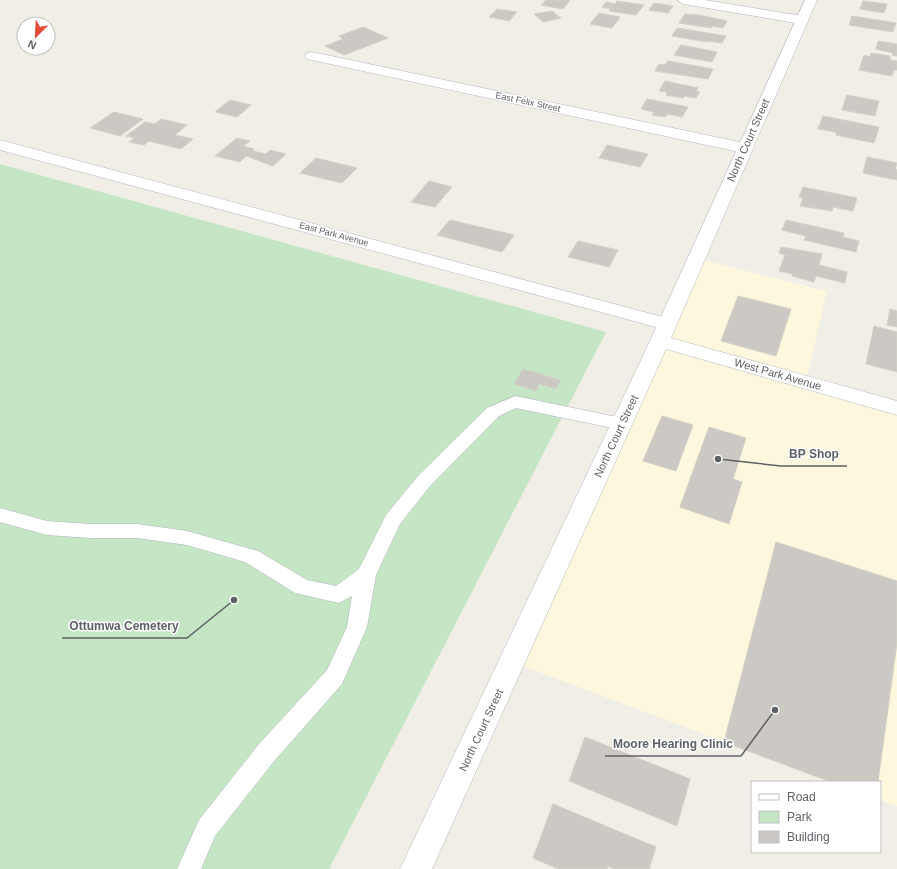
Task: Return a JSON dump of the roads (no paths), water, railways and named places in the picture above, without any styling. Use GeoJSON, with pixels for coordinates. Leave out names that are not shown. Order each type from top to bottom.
{"type":"FeatureCollection","features":[{"type":"Feature","properties":{"kind":"street"},"geometry":{"type":"LineString","coordinates":[[683,0],[802,20]]}},
{"type":"Feature","properties":{"kind":"street","name":"North Court Street"},"geometry":{"type":"LineString","coordinates":[[416,869],[622,424],[811,0]]}},
{"type":"Feature","properties":{"kind":"street","name":"East Felix Street"},"geometry":{"type":"LineString","coordinates":[[312,56],[744,148]]}},
{"type":"Feature","properties":{"kind":"street","name":"East Park Avenue"},"geometry":{"type":"LineString","coordinates":[[0,145],[663,333]]}},
{"type":"Feature","properties":{"kind":"street","name":"West Park Avenue"},"geometry":{"type":"LineString","coordinates":[[663,333],[897,408]]}},
{"type":"Feature","properties":{"kind":"lane"},"geometry":{"type":"LineString","coordinates":[[189,869],[207,828],[267,752],[335,677],[357,627],[366,575],[393,520],[424,481],[493,412],[515,402],[622,424]]}},
{"type":"Feature","properties":{"kind":"lane"},"geometry":{"type":"LineString","coordinates":[[0,516],[47,528],[91,531],[137,531],[187,538],[250,556],[302,586],[339,595],[366,575]]}},
{"type":"Feature","properties":{"kind":"place","name":"BP Shop"},"geometry":{"type":"Point","coordinates":[718,459]}},
{"type":"Feature","properties":{"kind":"place","name":"Ottumwa Cemetery"},"geometry":{"type":"Point","coordinates":[234,600]}},
{"type":"Feature","properties":{"kind":"place","name":"Moore Hearing Clinic"},"geometry":{"type":"Point","coordinates":[775,710]}}]}
